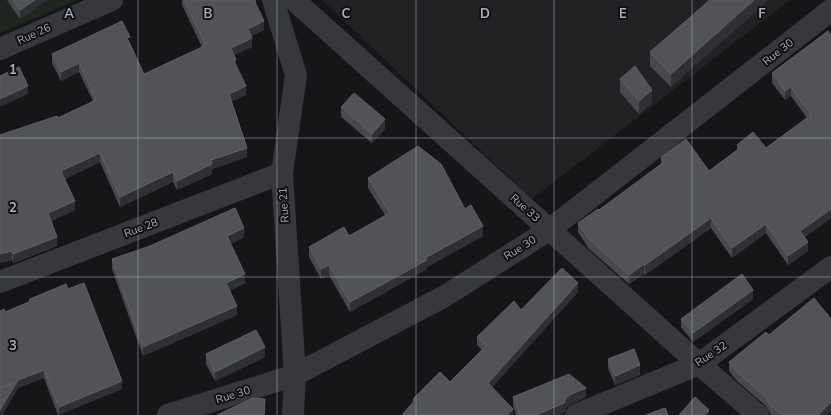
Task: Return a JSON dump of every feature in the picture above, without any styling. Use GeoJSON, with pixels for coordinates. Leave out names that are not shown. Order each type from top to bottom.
{"type":"FeatureCollection","features":[{"type":"Feature","properties":{"kind":"street","name":"Rue 26"},"geometry":{"type":"LineString","coordinates":[[0,49],[112,0]]}},
{"type":"Feature","properties":{"kind":"street","name":"Rue 21"},"geometry":{"type":"LineString","coordinates":[[273,0],[296,75],[282,173],[295,375],[293,415]]}},
{"type":"Feature","properties":{"kind":"street","name":"Rue 33"},"geometry":{"type":"LineString","coordinates":[[294,0],[698,364],[758,415]]}},
{"type":"Feature","properties":{"kind":"street","name":"Rue 30"},"geometry":{"type":"LineString","coordinates":[[168,415],[295,375],[445,296],[549,230],[831,10]]}},
{"type":"Feature","properties":{"kind":"street","name":"Rue 28"},"geometry":{"type":"LineString","coordinates":[[0,282],[282,173]]}},
{"type":"Feature","properties":{"kind":"street","name":"Rue 32"},"geometry":{"type":"LineString","coordinates":[[576,415],[698,364],[831,267]]}},
{"type":"Feature","properties":{"kind":"shaded area"},"geometry":{"type":"Polygon","coordinates":[[[0,0],[77,0],[0,33],[0,0]]]}},
{"type":"Feature","properties":{"kind":"shaded area"},"geometry":{"type":"Polygon","coordinates":[[[322,0],[790,0],[532,199],[322,0]]]}},
{"type":"Feature","properties":{"kind":"building"},"geometry":{"type":"Polygon","coordinates":[[[13,0],[35,0],[20,10],[13,0]]]}},
{"type":"Feature","properties":{"kind":"building"},"geometry":{"type":"Polygon","coordinates":[[[184,0],[254,0],[264,21],[248,29],[252,38],[231,48],[236,60],[234,61],[246,86],[229,94],[247,148],[211,160],[212,164],[177,181],[173,172],[120,197],[100,153],[61,171],[75,201],[48,213],[57,237],[13,254],[12,251],[0,254],[0,135],[57,116],[58,118],[96,100],[79,63],[61,72],[52,54],[122,21],[130,37],[127,38],[144,74],[200,48],[205,44],[184,0]]]}},
{"type":"Feature","properties":{"kind":"building"},"geometry":{"type":"Polygon","coordinates":[[[710,0],[754,0],[671,74],[650,52],[710,0]]]}},
{"type":"Feature","properties":{"kind":"building"},"geometry":{"type":"Polygon","coordinates":[[[828,31],[831,35],[831,209],[800,231],[808,242],[788,256],[766,224],[732,248],[711,218],[629,275],[589,239],[578,223],[598,209],[599,210],[664,162],[661,157],[686,139],[709,171],[740,148],[737,145],[753,132],[766,148],[811,115],[791,87],[785,91],[772,73],[828,31]]]}},
{"type":"Feature","properties":{"kind":"building"},"geometry":{"type":"Polygon","coordinates":[[[635,66],[652,90],[639,101],[620,79],[635,66]]]}},
{"type":"Feature","properties":{"kind":"building"},"geometry":{"type":"Polygon","coordinates":[[[19,67],[28,86],[0,99],[0,76],[19,67]]]}},
{"type":"Feature","properties":{"kind":"building"},"geometry":{"type":"Polygon","coordinates":[[[354,93],[385,119],[372,134],[341,107],[354,93]]]}},
{"type":"Feature","properties":{"kind":"building"},"geometry":{"type":"Polygon","coordinates":[[[418,146],[441,164],[465,209],[471,205],[483,226],[425,258],[427,260],[350,302],[329,265],[321,269],[309,247],[344,227],[349,236],[390,213],[368,178],[418,146]]]}},
{"type":"Feature","properties":{"kind":"building"},"geometry":{"type":"Polygon","coordinates":[[[235,208],[244,228],[227,236],[245,274],[226,283],[237,306],[143,347],[112,259],[150,246],[235,208]]]}},
{"type":"Feature","properties":{"kind":"building"},"geometry":{"type":"Polygon","coordinates":[[[562,268],[578,283],[488,383],[513,409],[507,415],[402,415],[415,400],[413,399],[440,372],[450,382],[486,346],[477,337],[514,301],[521,310],[562,268]]]}},
{"type":"Feature","properties":{"kind":"building"},"geometry":{"type":"Polygon","coordinates":[[[742,274],[753,290],[693,333],[681,319],[742,274]]]}},
{"type":"Feature","properties":{"kind":"building"},"geometry":{"type":"Polygon","coordinates":[[[84,283],[122,381],[59,407],[44,370],[18,380],[0,410],[0,389],[15,382],[0,388],[0,311],[4,309],[5,312],[29,302],[30,299],[66,284],[68,289],[84,283]]]}},
{"type":"Feature","properties":{"kind":"building"},"geometry":{"type":"Polygon","coordinates":[[[814,298],[831,319],[831,402],[818,415],[782,415],[770,405],[766,397],[737,372],[729,362],[766,332],[769,335],[814,298]]]}},
{"type":"Feature","properties":{"kind":"building"},"geometry":{"type":"Polygon","coordinates":[[[256,330],[265,347],[215,372],[206,354],[256,330]]]}},
{"type":"Feature","properties":{"kind":"building"},"geometry":{"type":"Polygon","coordinates":[[[634,349],[640,365],[615,376],[608,359],[634,349]]]}},
{"type":"Feature","properties":{"kind":"building"},"geometry":{"type":"Polygon","coordinates":[[[569,374],[586,388],[571,394],[566,398],[564,403],[536,415],[520,415],[513,397],[569,374]]]}},
{"type":"Feature","properties":{"kind":"building"},"geometry":{"type":"Polygon","coordinates":[[[695,397],[709,410],[704,415],[679,415],[695,397]]]}},
{"type":"Feature","properties":{"kind":"building"},"geometry":{"type":"Polygon","coordinates":[[[253,398],[265,399],[264,415],[217,415],[253,398]]]}},
{"type":"Feature","properties":{"kind":"building"},"geometry":{"type":"Polygon","coordinates":[[[665,408],[668,415],[646,415],[665,408]]]}}]}
